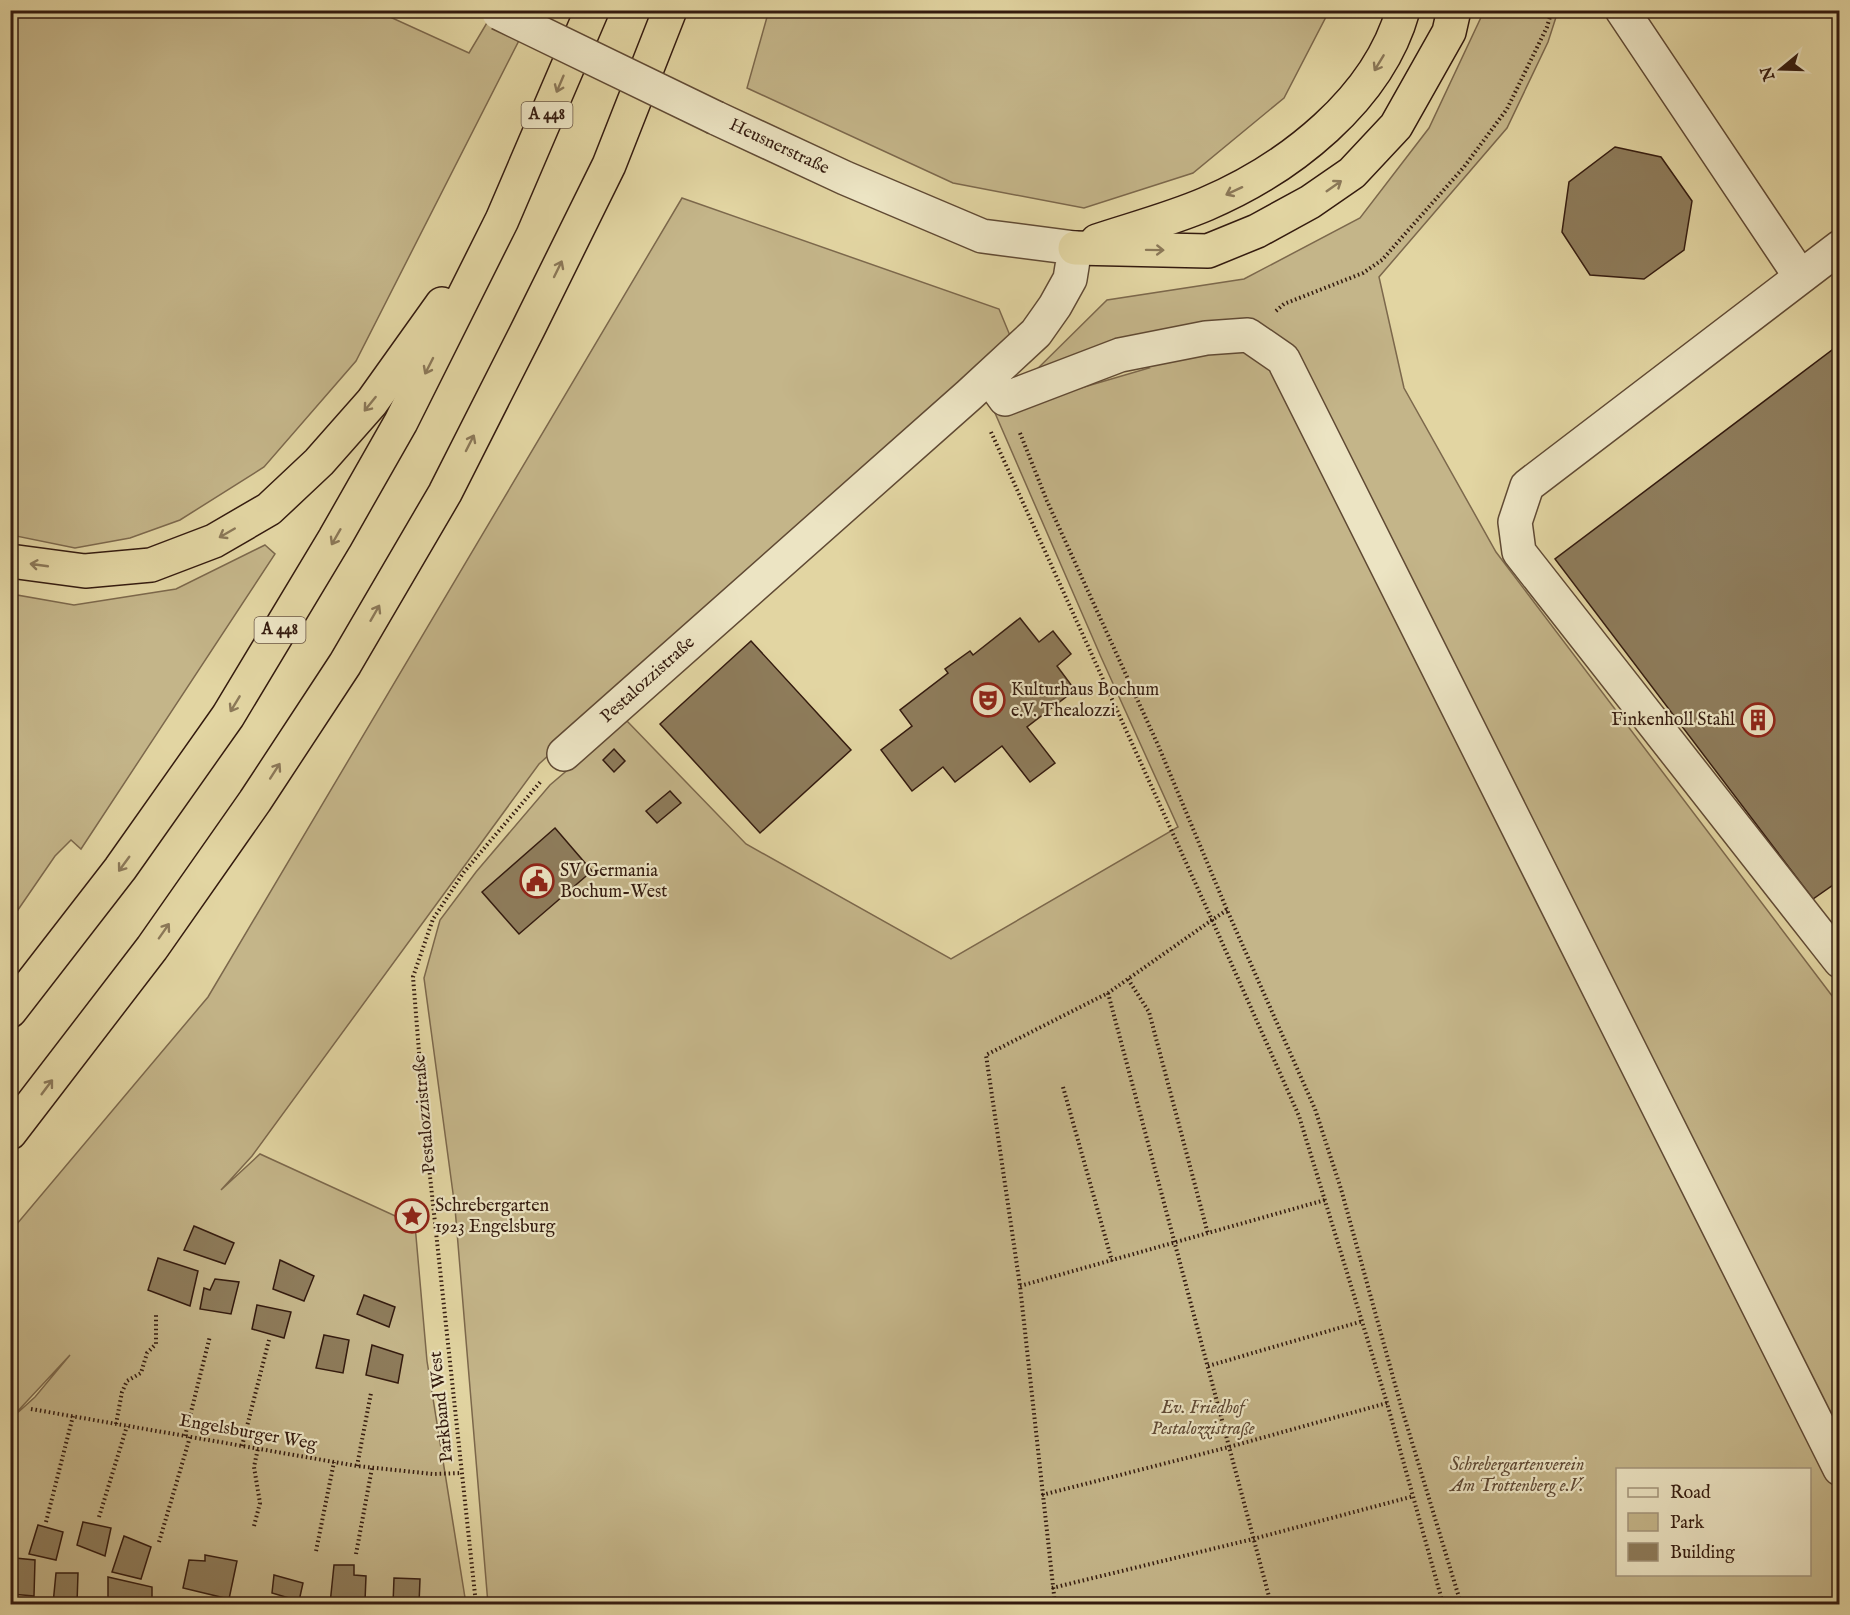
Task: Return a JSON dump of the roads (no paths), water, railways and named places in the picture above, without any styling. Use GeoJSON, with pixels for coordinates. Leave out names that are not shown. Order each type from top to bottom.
{"type":"FeatureCollection","features":[{"type":"Feature","properties":{"kind":"highway","name":"A 448"},"geometry":{"type":"LineString","coordinates":[[10,1011],[120,869],[228,716],[335,538],[401,422],[502,220],[592,10]]}},
{"type":"Feature","properties":{"kind":"highway"},"geometry":{"type":"LineString","coordinates":[[10,1133],[152,948],[255,801],[345,664],[450,483],[609,165],[670,10]]}},
{"type":"Feature","properties":{"kind":"highway"},"geometry":{"type":"LineString","coordinates":[[634,102],[680,10]]}},
{"type":"Feature","properties":{"kind":"highway"},"geometry":{"type":"LineString","coordinates":[[1076,248],[1204,204],[1243,186],[1291,156],[1338,118],[1377,68],[1398,28],[1403,10]]}},
{"type":"Feature","properties":{"kind":"highway"},"geometry":{"type":"LineString","coordinates":[[1076,248],[1208,251],[1257,231],[1311,202],[1352,172],[1396,126],[1449,32],[1455,10]]}},
{"type":"Feature","properties":{"kind":"highway"},"geometry":{"type":"LineString","coordinates":[[10,561],[85,572],[151,565],[214,541],[269,509],[319,462],[372,402],[502,220]]}},
{"type":"Feature","properties":{"kind":"street"},"geometry":{"type":"LineString","coordinates":[[1622,10],[1800,276]]}},
{"type":"Feature","properties":{"kind":"street","name":"Heusnerstraße"},"geometry":{"type":"LineString","coordinates":[[496,12],[845,178],[982,236],[1076,248]]}},
{"type":"Feature","properties":{"kind":"street"},"geometry":{"type":"LineString","coordinates":[[1839,247],[1527,486],[1515,522],[1519,552],[1839,961]]}},
{"type":"Feature","properties":{"kind":"street","name":"Pestalozzistraße"},"geometry":{"type":"LineString","coordinates":[[564,754],[988,390],[1036,333],[1055,306],[1070,279],[1076,248]]}},
{"type":"Feature","properties":{"kind":"street"},"geometry":{"type":"LineString","coordinates":[[988,390],[1120,355],[1206,338],[1248,335],[1283,359],[1839,1469]]}},
{"type":"Feature","properties":{"kind":"place","name":"Kulturhaus Bochum e.V. Thealozzi"},"geometry":{"type":"Point","coordinates":[988,700]}},
{"type":"Feature","properties":{"kind":"place","name":"Finkenholl Stahl"},"geometry":{"type":"Point","coordinates":[1758,720]}},
{"type":"Feature","properties":{"kind":"place","name":"SV Germania Bochum-West"},"geometry":{"type":"Point","coordinates":[537,881]}},
{"type":"Feature","properties":{"kind":"place","name":"Schrebergarten 1923 Engelsburg"},"geometry":{"type":"Point","coordinates":[412,1216]}},
{"type":"Feature","properties":{"kind":"park label","name":"Ev. Friedhof Pestalozzistraße"},"geometry":{"type":"Point","coordinates":[1203,1418]}},
{"type":"Feature","properties":{"kind":"park label","name":"Schrebergartenverein Am Trottenberg e.V."},"geometry":{"type":"Point","coordinates":[1517,1475]}}]}
